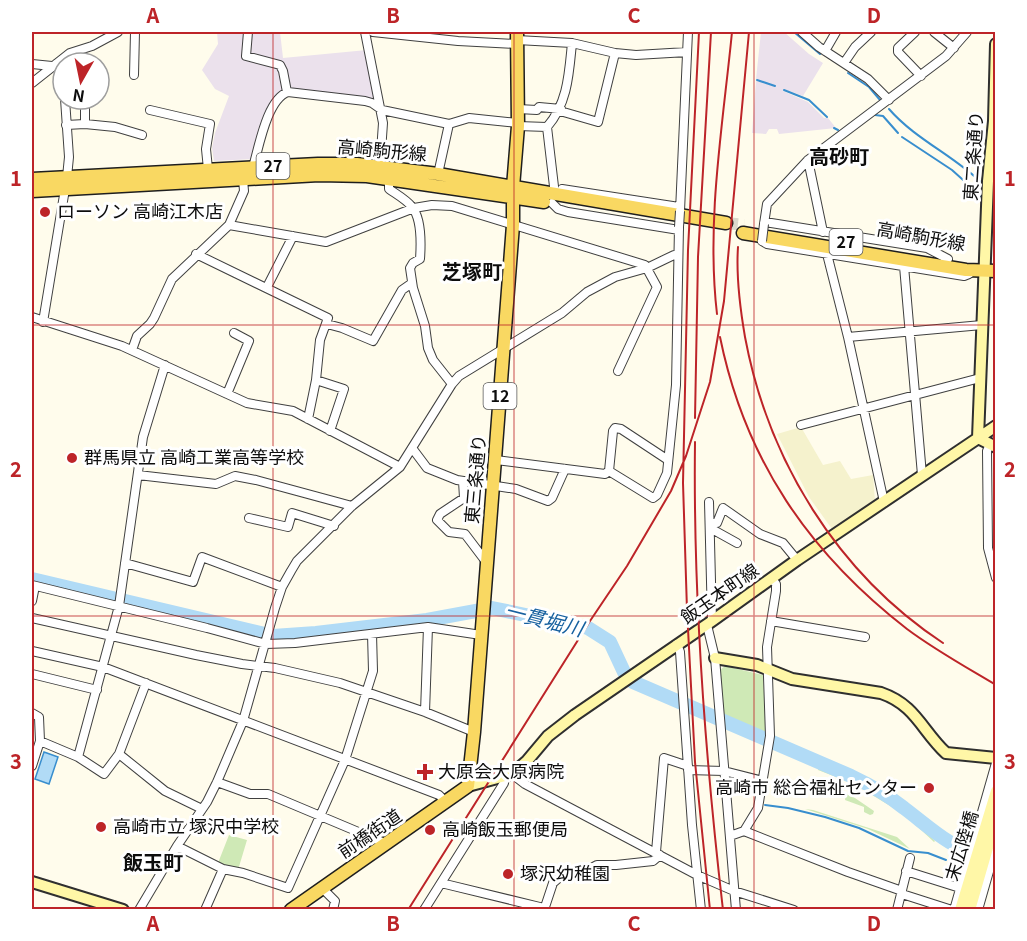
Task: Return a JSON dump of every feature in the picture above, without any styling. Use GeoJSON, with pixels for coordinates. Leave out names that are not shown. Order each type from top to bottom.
{"type":"FeatureCollection","features":[{"type":"Feature","properties":{"kind":"main road","name":"東三条通り"},"geometry":{"type":"LineString","coordinates":[[468,786],[496,460],[513,225],[518,124],[517,38]]}},
{"type":"Feature","properties":{"kind":"main road","name":"高崎駒形線"},"geometry":{"type":"LineString","coordinates":[[32,191],[66,183],[208,169],[318,164],[380,166],[438,174],[513,192]]}},
{"type":"Feature","properties":{"kind":"main road","name":"高崎駒形線"},"geometry":{"type":"LineString","coordinates":[[32,179],[66,183],[330,175],[367,176],[554,195],[726,227]]}},
{"type":"Feature","properties":{"kind":"main road","name":"高崎駒形線"},"geometry":{"type":"LineString","coordinates":[[743,229],[949,266],[990,270]]}},
{"type":"Feature","properties":{"kind":"main road","name":"前橋街道"},"geometry":{"type":"LineString","coordinates":[[291,909],[468,786]]}},
{"type":"Feature","properties":{"kind":"street"},"geometry":{"type":"LineString","coordinates":[[76,51],[92,46],[118,32]]}},
{"type":"Feature","properties":{"kind":"street"},"geometry":{"type":"LineString","coordinates":[[134,75],[135,32]]}},
{"type":"Feature","properties":{"kind":"street"},"geometry":{"type":"LineString","coordinates":[[248,32],[246,56],[280,65],[287,92]]}},
{"type":"Feature","properties":{"kind":"street"},"geometry":{"type":"LineString","coordinates":[[365,32],[378,107],[383,123],[380,166]]}},
{"type":"Feature","properties":{"kind":"street"},"geometry":{"type":"LineString","coordinates":[[373,32],[458,41],[517,38],[572,43],[615,53],[651,56],[669,52],[687,52]]}},
{"type":"Feature","properties":{"kind":"street"},"geometry":{"type":"LineString","coordinates":[[609,471],[653,498],[657,495],[667,473],[676,385],[678,256],[688,32]]}},
{"type":"Feature","properties":{"kind":"street"},"geometry":{"type":"LineString","coordinates":[[802,32],[825,51],[868,79],[889,100]]}},
{"type":"Feature","properties":{"kind":"street"},"geometry":{"type":"LineString","coordinates":[[825,51],[836,32]]}},
{"type":"Feature","properties":{"kind":"street"},"geometry":{"type":"LineString","coordinates":[[844,63],[855,47],[871,32]]}},
{"type":"Feature","properties":{"kind":"street"},"geometry":{"type":"LineString","coordinates":[[915,32],[898,48],[898,52],[921,76]]}},
{"type":"Feature","properties":{"kind":"street"},"geometry":{"type":"LineString","coordinates":[[934,32],[954,48]]}},
{"type":"Feature","properties":{"kind":"street"},"geometry":{"type":"LineString","coordinates":[[949,266],[904,266],[764,244],[762,241],[765,209],[770,200],[808,160],[921,76],[954,48],[967,32]]}},
{"type":"Feature","properties":{"kind":"street"},"geometry":{"type":"LineString","coordinates":[[572,43],[569,80],[560,110],[547,127],[554,195],[558,209],[679,228]]}},
{"type":"Feature","properties":{"kind":"street","name":"東二条通り"},"geometry":{"type":"LineString","coordinates":[[978,438],[982,325],[990,270],[996,44]]}},
{"type":"Feature","properties":{"kind":"street"},"geometry":{"type":"LineString","coordinates":[[518,109],[537,110],[539,107],[560,110],[598,122],[615,53]]}},
{"type":"Feature","properties":{"kind":"street"},"geometry":{"type":"LineString","coordinates":[[32,64],[51,64]]}},
{"type":"Feature","properties":{"kind":"street"},"geometry":{"type":"LineString","coordinates":[[32,83],[51,67]]}},
{"type":"Feature","properties":{"kind":"street"},"geometry":{"type":"LineString","coordinates":[[253,167],[271,108],[282,94],[287,92],[365,101],[394,113],[449,124],[469,118],[547,127]]}},
{"type":"Feature","properties":{"kind":"street"},"geometry":{"type":"LineString","coordinates":[[150,110],[210,124],[206,149],[208,169]]}},
{"type":"Feature","properties":{"kind":"street"},"geometry":{"type":"LineString","coordinates":[[43,322],[69,157],[65,111]]}},
{"type":"Feature","properties":{"kind":"street"},"geometry":{"type":"LineString","coordinates":[[85,111],[86,124]]}},
{"type":"Feature","properties":{"kind":"street"},"geometry":{"type":"LineString","coordinates":[[66,125],[86,124],[115,127],[142,135]]}},
{"type":"Feature","properties":{"kind":"street"},"geometry":{"type":"LineString","coordinates":[[438,174],[449,124]]}},
{"type":"Feature","properties":{"kind":"street"},"geometry":{"type":"LineString","coordinates":[[808,160],[823,232]]}},
{"type":"Feature","properties":{"kind":"street"},"geometry":{"type":"LineString","coordinates":[[389,178],[389,189],[414,208],[421,232],[421,247],[420,259],[410,268],[412,283],[428,348],[433,360],[452,384]]}},
{"type":"Feature","properties":{"kind":"street"},"geometry":{"type":"LineString","coordinates":[[132,350],[137,336],[154,318],[172,279],[229,225],[244,191],[243,179]]}},
{"type":"Feature","properties":{"kind":"street"},"geometry":{"type":"LineString","coordinates":[[554,195],[680,209]]}},
{"type":"Feature","properties":{"kind":"street"},"geometry":{"type":"LineString","coordinates":[[229,225],[326,242],[414,208],[452,206],[645,265],[657,287],[618,370]]}},
{"type":"Feature","properties":{"kind":"street"},"geometry":{"type":"LineString","coordinates":[[764,223],[927,248],[949,266]]}},
{"type":"Feature","properties":{"kind":"street"},"geometry":{"type":"LineString","coordinates":[[267,287],[292,236]]}},
{"type":"Feature","properties":{"kind":"street"},"geometry":{"type":"LineString","coordinates":[[827,254],[848,337],[884,502]]}},
{"type":"Feature","properties":{"kind":"street"},"geometry":{"type":"LineString","coordinates":[[196,255],[328,318],[320,340],[316,380],[308,419]]}},
{"type":"Feature","properties":{"kind":"street"},"geometry":{"type":"LineString","coordinates":[[139,909],[217,782],[243,721],[282,587],[297,561],[352,506],[400,467],[459,376],[562,313],[587,292],[615,277],[678,256]]}},
{"type":"Feature","properties":{"kind":"street"},"geometry":{"type":"LineString","coordinates":[[904,266],[922,475]]}},
{"type":"Feature","properties":{"kind":"street"},"geometry":{"type":"LineString","coordinates":[[327,324],[373,341],[402,290],[412,283]]}},
{"type":"Feature","properties":{"kind":"street"},"geometry":{"type":"LineString","coordinates":[[32,318],[132,350],[247,403],[293,411],[400,467]]}},
{"type":"Feature","properties":{"kind":"street"},"geometry":{"type":"LineString","coordinates":[[848,337],[982,325]]}},
{"type":"Feature","properties":{"kind":"street"},"geometry":{"type":"LineString","coordinates":[[227,393],[249,341],[234,333]]}},
{"type":"Feature","properties":{"kind":"street"},"geometry":{"type":"LineString","coordinates":[[78,757],[119,605],[145,429],[165,365]]}},
{"type":"Feature","properties":{"kind":"street"},"geometry":{"type":"LineString","coordinates":[[801,424],[980,378]]}},
{"type":"Feature","properties":{"kind":"street"},"geometry":{"type":"LineString","coordinates":[[316,380],[344,389],[330,431]]}},
{"type":"Feature","properties":{"kind":"street","name":"飯玉本町線"},"geometry":{"type":"LineString","coordinates":[[468,786],[509,775],[527,761],[555,730],[796,560],[996,426]]}},
{"type":"Feature","properties":{"kind":"street"},"geometry":{"type":"LineString","coordinates":[[609,471],[615,428],[621,429],[668,460]]}},
{"type":"Feature","properties":{"kind":"street"},"geometry":{"type":"LineString","coordinates":[[978,438],[993,445],[987,451],[992,568],[996,578]]}},
{"type":"Feature","properties":{"kind":"street"},"geometry":{"type":"LineString","coordinates":[[412,448],[427,468],[463,481],[516,489],[548,501],[552,498],[565,469]]}},
{"type":"Feature","properties":{"kind":"street"},"geometry":{"type":"LineString","coordinates":[[496,460],[605,474],[609,471]]}},
{"type":"Feature","properties":{"kind":"street"},"geometry":{"type":"LineString","coordinates":[[138,475],[216,484],[235,476],[352,506]]}},
{"type":"Feature","properties":{"kind":"street"},"geometry":{"type":"LineString","coordinates":[[463,481],[465,498],[440,513],[438,520],[449,532],[465,534],[487,563]]}},
{"type":"Feature","properties":{"kind":"street"},"geometry":{"type":"LineString","coordinates":[[710,502],[709,623],[715,658],[736,909]]}},
{"type":"Feature","properties":{"kind":"street"},"geometry":{"type":"LineString","coordinates":[[710,525],[717,523],[723,508],[760,534],[783,543],[796,560]]}},
{"type":"Feature","properties":{"kind":"street"},"geometry":{"type":"LineString","coordinates":[[249,518],[288,527],[292,513],[334,526]]}},
{"type":"Feature","properties":{"kind":"street"},"geometry":{"type":"LineString","coordinates":[[710,525],[737,543]]}},
{"type":"Feature","properties":{"kind":"street"},"geometry":{"type":"LineString","coordinates":[[125,563],[193,582],[202,557],[282,587]]}},
{"type":"Feature","properties":{"kind":"street"},"geometry":{"type":"LineString","coordinates":[[730,836],[744,831],[758,808],[763,781],[769,740],[766,647],[776,591],[776,584],[772,579]]}},
{"type":"Feature","properties":{"kind":"street"},"geometry":{"type":"LineString","coordinates":[[32,601],[33,585],[266,642],[295,643],[428,627],[481,635]]}},
{"type":"Feature","properties":{"kind":"street"},"geometry":{"type":"LineString","coordinates":[[32,618],[259,667],[275,668],[367,691],[474,732]]}},
{"type":"Feature","properties":{"kind":"street"},"geometry":{"type":"LineString","coordinates":[[771,621],[865,637]]}},
{"type":"Feature","properties":{"kind":"street"},"geometry":{"type":"LineString","coordinates":[[425,712],[428,627]]}},
{"type":"Feature","properties":{"kind":"street"},"geometry":{"type":"LineString","coordinates":[[177,846],[222,868],[288,888],[345,760],[373,671],[372,634]]}},
{"type":"Feature","properties":{"kind":"street"},"geometry":{"type":"LineString","coordinates":[[677,644],[680,652],[682,699],[701,909]]}},
{"type":"Feature","properties":{"kind":"street"},"geometry":{"type":"LineString","coordinates":[[32,651],[103,667],[439,795],[446,802]]}},
{"type":"Feature","properties":{"kind":"street"},"geometry":{"type":"LineString","coordinates":[[715,658],[766,668],[792,679],[890,696],[910,708],[946,753],[996,758]]}},
{"type":"Feature","properties":{"kind":"street"},"geometry":{"type":"LineString","coordinates":[[32,674],[97,690]]}},
{"type":"Feature","properties":{"kind":"street"},"geometry":{"type":"LineString","coordinates":[[40,741],[78,757],[104,774],[118,754],[146,683]]}},
{"type":"Feature","properties":{"kind":"street"},"geometry":{"type":"LineString","coordinates":[[32,713],[39,717],[40,741],[32,766]]}},
{"type":"Feature","properties":{"kind":"street"},"geometry":{"type":"LineString","coordinates":[[118,754],[165,791],[202,809]]}},
{"type":"Feature","properties":{"kind":"street"},"geometry":{"type":"LineString","coordinates":[[441,883],[544,909],[553,883],[567,871],[585,871],[597,865],[653,861],[658,853],[664,758],[688,768],[724,771],[763,781]]}},
{"type":"Feature","properties":{"kind":"street"},"geometry":{"type":"LineString","coordinates":[[978,909],[980,859],[996,763]]}},
{"type":"Feature","properties":{"kind":"street"},"geometry":{"type":"LineString","coordinates":[[424,909],[509,775],[698,875],[769,906],[794,909]]}},
{"type":"Feature","properties":{"kind":"street"},"geometry":{"type":"LineString","coordinates":[[217,782],[250,794],[268,794],[387,844]]}},
{"type":"Feature","properties":{"kind":"street","name":"末広陸橋"},"geometry":{"type":"LineString","coordinates":[[970,909],[996,791]]}},
{"type":"Feature","properties":{"kind":"street","name":"末広陸橋"},"geometry":{"type":"LineString","coordinates":[[960,909],[996,820]]}},
{"type":"Feature","properties":{"kind":"street"},"geometry":{"type":"LineString","coordinates":[[744,831],[902,893],[953,909],[960,888],[980,859],[996,847]]}},
{"type":"Feature","properties":{"kind":"street"},"geometry":{"type":"LineString","coordinates":[[897,909],[910,858]]}},
{"type":"Feature","properties":{"kind":"street"},"geometry":{"type":"LineString","coordinates":[[205,909],[222,868]]}},
{"type":"Feature","properties":{"kind":"street"},"geometry":{"type":"LineString","coordinates":[[906,871],[960,888]]}},
{"type":"Feature","properties":{"kind":"street"},"geometry":{"type":"LineString","coordinates":[[32,882],[123,909]]}},
{"type":"Feature","properties":{"kind":"street"},"geometry":{"type":"LineString","coordinates":[[321,888],[335,901],[333,909]]}},
{"type":"Feature","properties":{"kind":"shaded area"},"geometry":{"type":"Polygon","coordinates":[[[217,32],[280,32],[283,58],[367,50],[375,101],[281,92],[254,159],[214,161],[212,148],[215,133],[229,96],[215,89],[202,70],[218,44],[217,32]]]}},
{"type":"Feature","properties":{"kind":"shaded area"},"geometry":{"type":"Polygon","coordinates":[[[761,32],[784,32],[823,63],[803,96],[784,89],[783,91],[808,102],[824,118],[828,118],[836,128],[779,134],[777,129],[769,129],[766,134],[752,133],[756,81],[777,87],[756,79],[761,32]]]}},
{"type":"Feature","properties":{"kind":"shaded area"},"geometry":{"type":"Polygon","coordinates":[[[801,427],[823,465],[840,461],[851,479],[873,475],[875,501],[832,529],[809,497],[777,434],[801,427]]]}},
{"type":"Feature","properties":{"kind":"green space"},"geometry":{"type":"Polygon","coordinates":[[[725,666],[763,675],[765,733],[723,715],[720,670],[725,666]]]}},
{"type":"Feature","properties":{"kind":"green space"},"geometry":{"type":"Polygon","coordinates":[[[819,764],[881,797],[909,817],[935,841],[905,815],[854,784],[818,770],[819,764]]]}},
{"type":"Feature","properties":{"kind":"green space"},"geometry":{"type":"Polygon","coordinates":[[[846,794],[874,811],[873,814],[864,812],[864,807],[845,800],[846,794]]]}},
{"type":"Feature","properties":{"kind":"green space"},"geometry":{"type":"Polygon","coordinates":[[[805,809],[897,837],[910,849],[868,829],[805,809]]]}},
{"type":"Feature","properties":{"kind":"green space"},"geometry":{"type":"Polygon","coordinates":[[[229,835],[247,840],[238,870],[218,863],[229,835]]]}},
{"type":"Feature","properties":{"kind":"water"},"geometry":{"type":"Polygon","coordinates":[[[44,752],[58,757],[49,784],[35,779],[44,752]]]}},
{"type":"Feature","properties":{"kind":"waterway"},"geometry":{"type":"LineString","coordinates":[[794,32],[820,54]]}},
{"type":"Feature","properties":{"kind":"waterway"},"geometry":{"type":"LineString","coordinates":[[848,73],[869,87],[880,100]]}},
{"type":"Feature","properties":{"kind":"waterway"},"geometry":{"type":"LineString","coordinates":[[757,80],[775,86]]}},
{"type":"Feature","properties":{"kind":"waterway"},"geometry":{"type":"LineString","coordinates":[[784,90],[809,100],[827,117]]}},
{"type":"Feature","properties":{"kind":"waterway"},"geometry":{"type":"LineString","coordinates":[[889,109],[911,130],[961,165],[984,185]]}},
{"type":"Feature","properties":{"kind":"waterway"},"geometry":{"type":"LineString","coordinates":[[875,115],[883,116],[898,133]]}},
{"type":"Feature","properties":{"kind":"waterway"},"geometry":{"type":"LineString","coordinates":[[834,128],[838,130]]}},
{"type":"Feature","properties":{"kind":"waterway"},"geometry":{"type":"LineString","coordinates":[[902,137],[952,170],[982,197]]}},
{"type":"Feature","properties":{"kind":"waterway","name":"一貫堀川"},"geometry":{"type":"LineString","coordinates":[[32,579],[273,636],[427,620],[492,608],[588,628],[610,642],[624,672],[633,682],[858,779],[879,790],[951,843],[985,857]]}},
{"type":"Feature","properties":{"kind":"waterway"},"geometry":{"type":"LineString","coordinates":[[765,805],[825,817],[859,828],[908,851],[928,853],[946,860]]}},
{"type":"Feature","properties":{"kind":"tunnel"},"geometry":{"type":"LineString","coordinates":[[726,223],[744,225]]}},
{"type":"Feature","properties":{"kind":"railway"},"geometry":{"type":"LineString","coordinates":[[699,32],[688,250],[683,483],[695,762],[710,910]]}},
{"type":"Feature","properties":{"kind":"railway"},"geometry":{"type":"LineString","coordinates":[[695,418],[698,257],[711,32]]}},
{"type":"Feature","properties":{"kind":"railway"},"geometry":{"type":"LineString","coordinates":[[717,314],[713,244],[720,137],[732,32]]}},
{"type":"Feature","properties":{"kind":"railway"},"geometry":{"type":"LineString","coordinates":[[408,910],[627,566],[671,491],[686,456],[710,382],[724,301],[749,32]]}},
{"type":"Feature","properties":{"kind":"railway"},"geometry":{"type":"LineString","coordinates":[[738,247],[739,292],[745,337],[756,383],[771,427],[790,469],[813,510],[840,548],[871,583],[905,615],[943,643]]}},
{"type":"Feature","properties":{"kind":"railway"},"geometry":{"type":"LineString","coordinates":[[720,337],[731,382],[746,424],[764,463],[786,501],[811,536],[840,569],[907,629],[996,685]]}},
{"type":"Feature","properties":{"kind":"railway"},"geometry":{"type":"LineString","coordinates":[[695,442],[698,618],[711,793],[723,910]]}},
{"type":"Feature","properties":{"kind":"place","name":"ローソン 高崎江木店"},"geometry":{"type":"Point","coordinates":[45,212]}},
{"type":"Feature","properties":{"kind":"place","name":"群馬県立 高崎工業高等学校"},"geometry":{"type":"Point","coordinates":[72,458]}},
{"type":"Feature","properties":{"kind":"place","name":"大原会大原病院"},"geometry":{"type":"Point","coordinates":[425,772]}},
{"type":"Feature","properties":{"kind":"place","name":"高崎市 総合福祉センター"},"geometry":{"type":"Point","coordinates":[929,788]}},
{"type":"Feature","properties":{"kind":"place","name":"高崎市立 塚沢中学校"},"geometry":{"type":"Point","coordinates":[101,827]}},
{"type":"Feature","properties":{"kind":"place","name":"高崎飯玉郵便局"},"geometry":{"type":"Point","coordinates":[430,830]}},
{"type":"Feature","properties":{"kind":"place","name":"塚沢幼稚園"},"geometry":{"type":"Point","coordinates":[508,874]}},
{"type":"Feature","properties":{"kind":"district","name":"高砂町"},"geometry":{"type":"Point","coordinates":[839,157]}},
{"type":"Feature","properties":{"kind":"district","name":"芝塚町"},"geometry":{"type":"Point","coordinates":[472,272]}},
{"type":"Feature","properties":{"kind":"district","name":"飯玉町"},"geometry":{"type":"Point","coordinates":[153,863]}}]}
